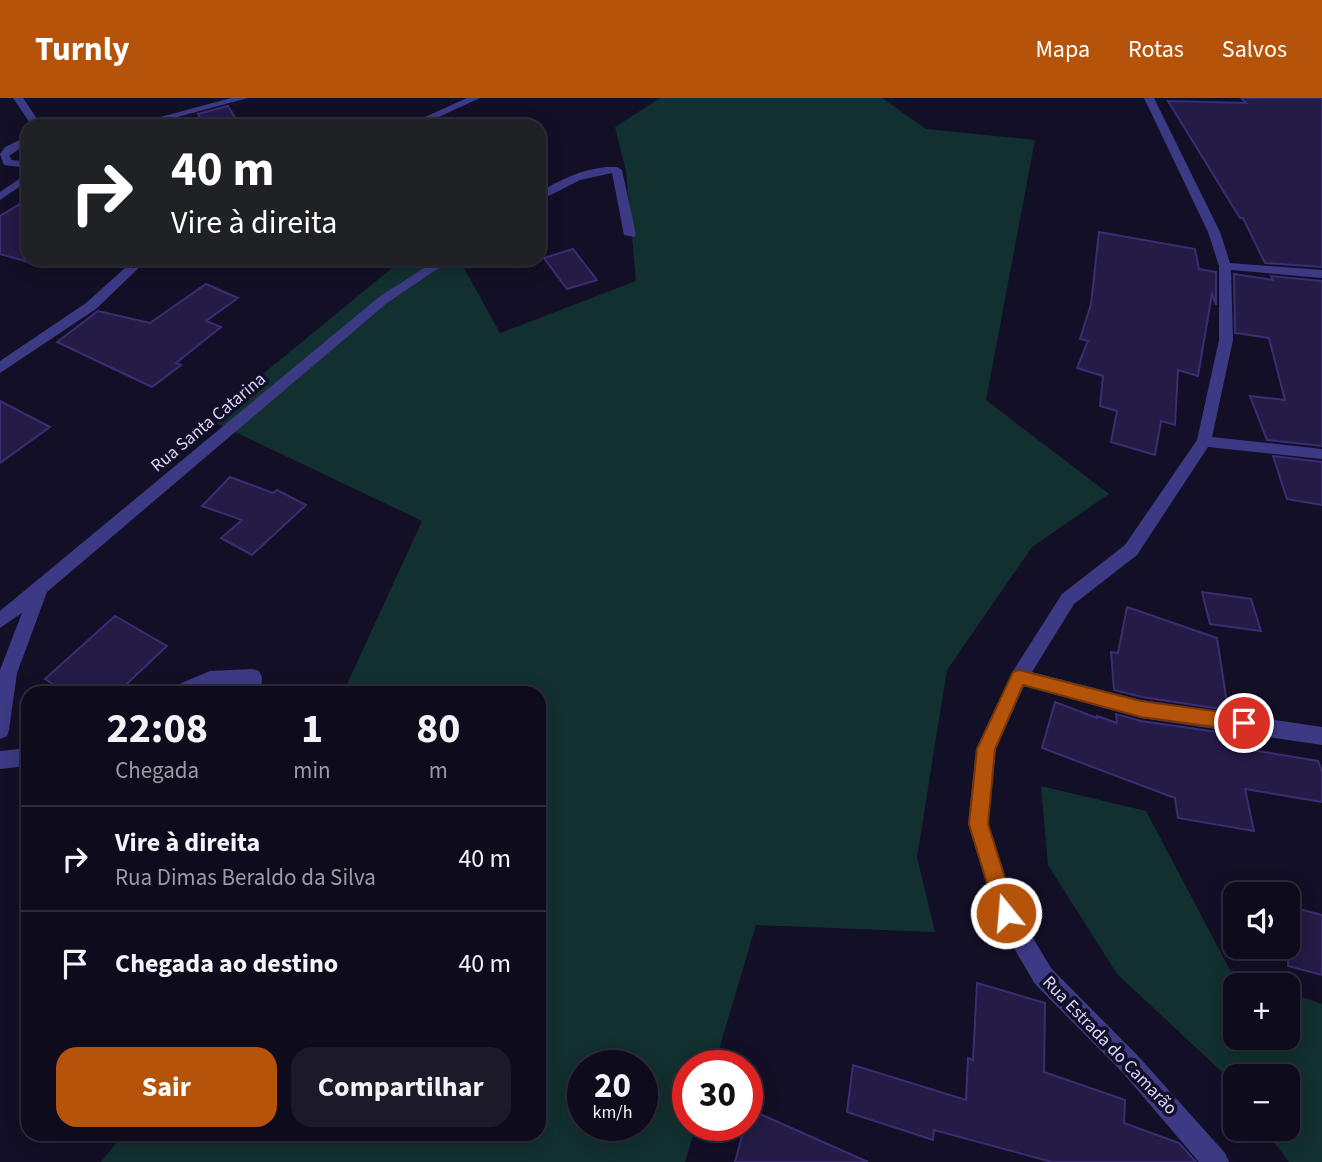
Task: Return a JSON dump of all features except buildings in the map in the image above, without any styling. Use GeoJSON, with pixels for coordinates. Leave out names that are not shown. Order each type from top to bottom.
{"type":"FeatureCollection","features":[{"type":"Feature","properties":{"kind":"street"},"geometry":{"type":"LineString","coordinates":[[18,98],[32,119]]}},
{"type":"Feature","properties":{"kind":"street"},"geometry":{"type":"LineString","coordinates":[[160,119],[243,98]]}},
{"type":"Feature","properties":{"kind":"street"},"geometry":{"type":"LineString","coordinates":[[426,119],[475,98]]}},
{"type":"Feature","properties":{"kind":"street","name":"Rua Estrada do Camarão"},"geometry":{"type":"LineString","coordinates":[[1149,98],[1214,232],[1225,266],[1226,340],[1205,441],[1131,550],[1068,599],[1019,677],[986,749],[978,824],[1006,913],[1043,976],[1130,1065],[1216,1162]]}},
{"type":"Feature","properties":{"kind":"street"},"geometry":{"type":"LineString","coordinates":[[21,143],[9,149],[3,161],[21,164]]}},
{"type":"Feature","properties":{"kind":"street"},"geometry":{"type":"LineString","coordinates":[[546,193],[560,184],[597,169],[617,170],[630,235]]}},
{"type":"Feature","properties":{"kind":"street"},"geometry":{"type":"LineString","coordinates":[[0,197],[21,181]]}},
{"type":"Feature","properties":{"kind":"street"},"geometry":{"type":"LineString","coordinates":[[0,368],[91,306],[134,266]]}},
{"type":"Feature","properties":{"kind":"street","name":"Rua Santa Catarina"},"geometry":{"type":"LineString","coordinates":[[0,621],[383,300],[435,266]]}},
{"type":"Feature","properties":{"kind":"street"},"geometry":{"type":"LineString","coordinates":[[1225,266],[1322,274]]}},
{"type":"Feature","properties":{"kind":"street"},"geometry":{"type":"LineString","coordinates":[[1205,441],[1322,454]]}},
{"type":"Feature","properties":{"kind":"street"},"geometry":{"type":"LineString","coordinates":[[0,730],[8,673],[39,590]]}},
{"type":"Feature","properties":{"kind":"street"},"geometry":{"type":"LineString","coordinates":[[194,686],[210,679],[253,677],[252,686]]}},
{"type":"Feature","properties":{"kind":"street"},"geometry":{"type":"LineString","coordinates":[[1019,677],[1141,709],[1322,736]]}},
{"type":"Feature","properties":{"kind":"street"},"geometry":{"type":"LineString","coordinates":[[0,760],[21,758]]}},
{"type":"Feature","properties":{"kind":"green space"},"geometry":{"type":"Polygon","coordinates":[[[660,98],[882,98],[926,129],[1035,140],[986,400],[1109,494],[1032,547],[947,670],[917,857],[935,932],[756,925],[719,1050],[672,1050],[672,1141],[691,1141],[685,1162],[101,1162],[118,1141],[546,1141],[546,686],[346,686],[422,521],[208,419],[394,266],[463,266],[500,333],[636,281],[626,171],[615,127],[660,98]]]}},
{"type":"Feature","properties":{"kind":"green space"},"geometry":{"type":"Polygon","coordinates":[[[1041,786],[1146,811],[1223,959],[1230,970],[1238,973],[1223,973],[1223,1050],[1300,1050],[1300,996],[1322,1004],[1322,1162],[1289,1162],[1273,1141],[1300,1141],[1300,1064],[1223,1064],[1223,1074],[1117,974],[1048,865],[1041,786]]]}},
{"type":"Feature","properties":{"kind":"route"},"geometry":{"type":"LineString","coordinates":[[1006,913],[978,824],[986,749],[1019,677],[1141,709],[1244,723]]}}]}
